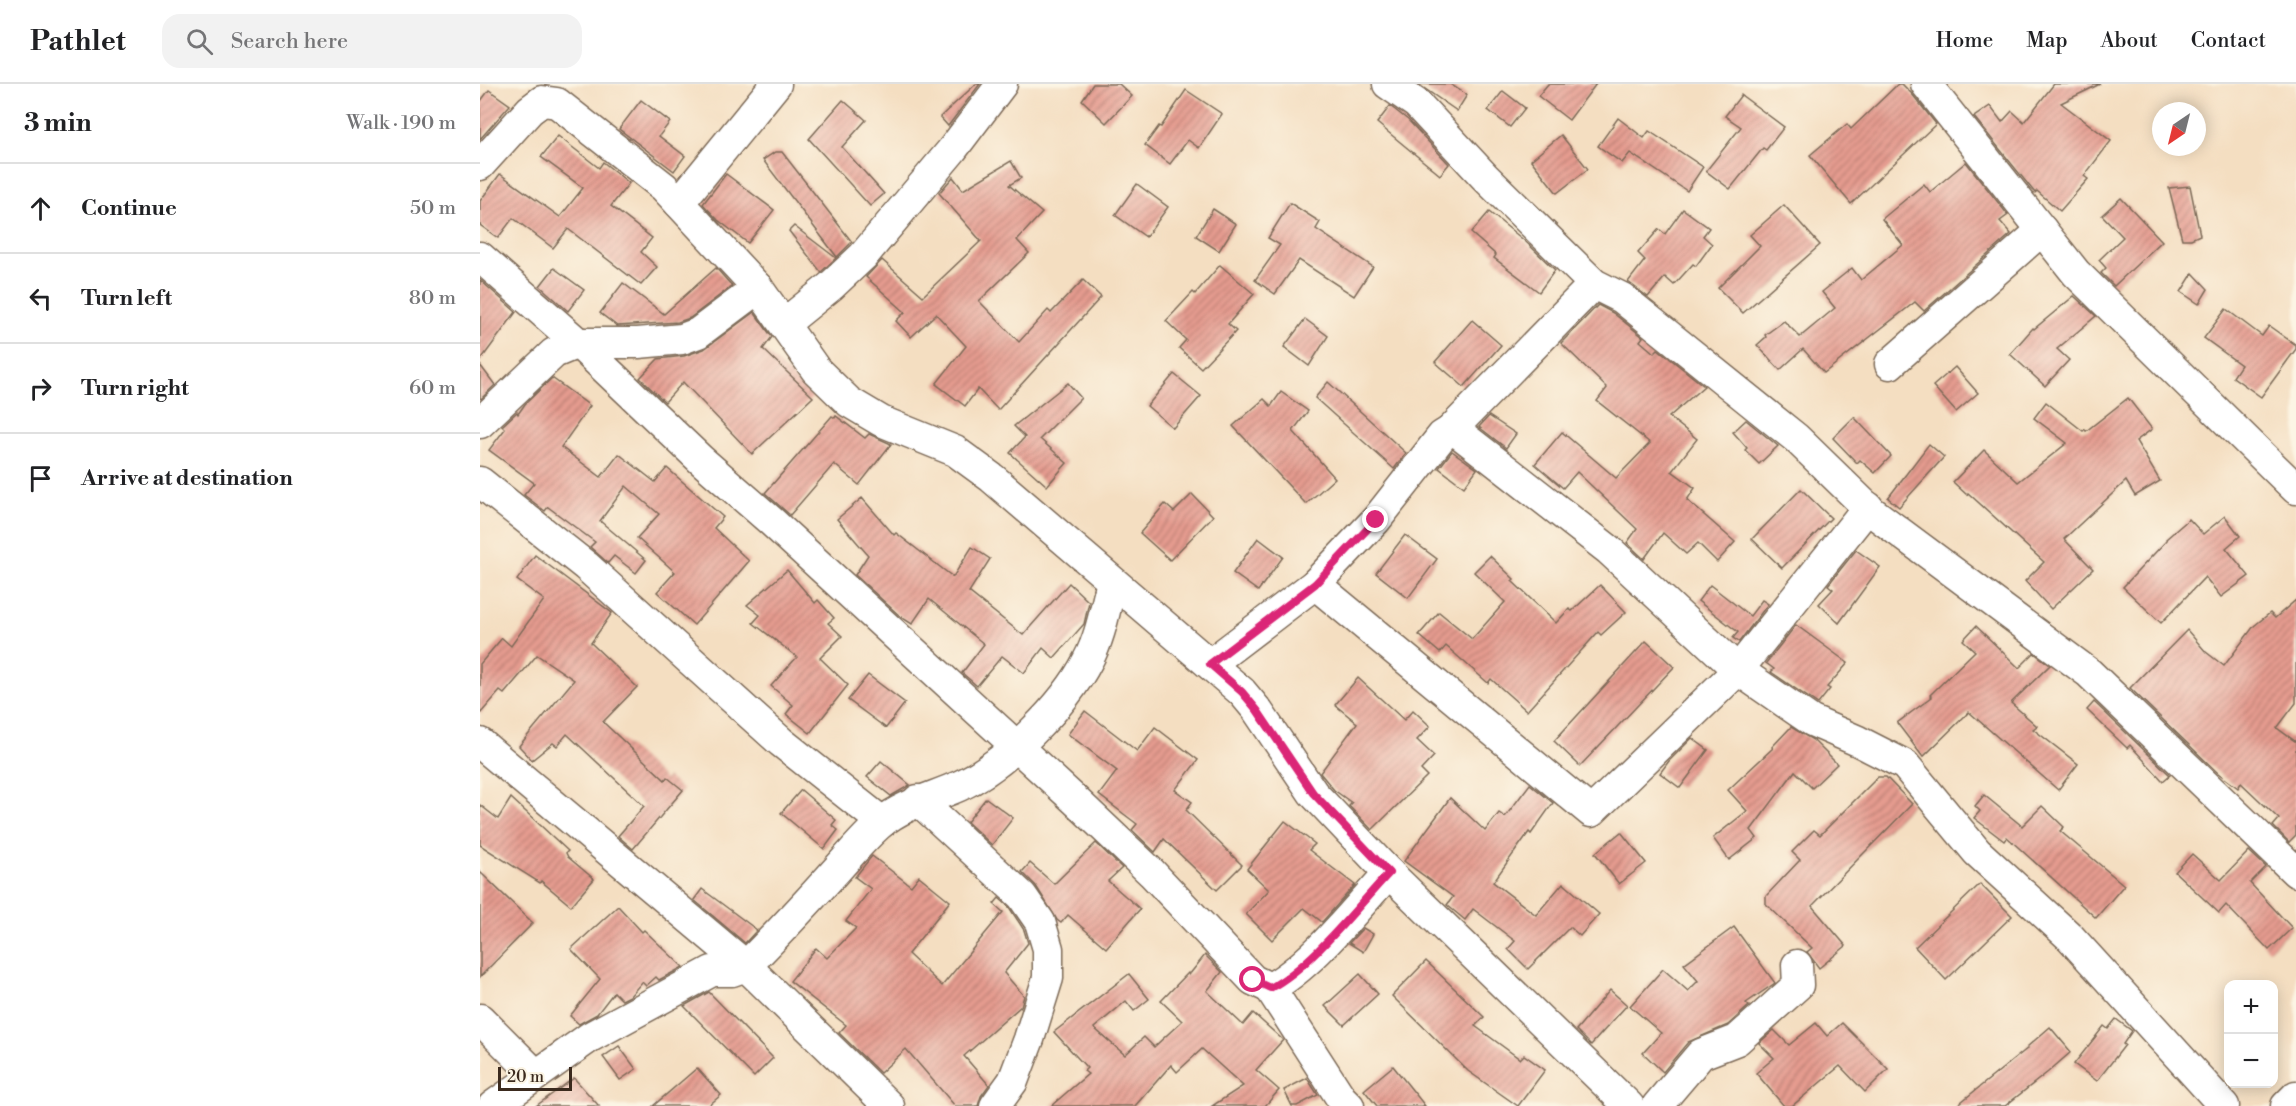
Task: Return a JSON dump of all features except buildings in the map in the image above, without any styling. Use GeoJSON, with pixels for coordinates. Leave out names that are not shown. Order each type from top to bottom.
{"type":"FeatureCollection","features":[{"type":"Feature","properties":{"kind":"street"},"geometry":{"type":"LineString","coordinates":[[678,203],[776,84]]}},
{"type":"Feature","properties":{"kind":"street"},"geometry":{"type":"LineString","coordinates":[[784,324],[831,286],[863,256],[952,150],[1002,84]]}},
{"type":"Feature","properties":{"kind":"street"},"geometry":{"type":"LineString","coordinates":[[1388,84],[1417,104],[1485,177],[1594,284],[1622,298],[1796,438],[1868,507],[2089,673],[2296,872]]}},
{"type":"Feature","properties":{"kind":"street"},"geometry":{"type":"LineString","coordinates":[[1926,84],[2076,273],[2296,489]]}},
{"type":"Feature","properties":{"kind":"street"},"geometry":{"type":"LineString","coordinates":[[480,165],[530,110],[532,93],[556,103],[643,169],[758,288],[816,370],[849,402],[881,421],[955,451],[992,477],[1242,692],[1257,710],[1313,793],[1389,873],[1629,1106]]}},
{"type":"Feature","properties":{"kind":"street"},"geometry":{"type":"LineString","coordinates":[[1890,364],[2042,230]]}},
{"type":"Feature","properties":{"kind":"street"},"geometry":{"type":"LineString","coordinates":[[480,257],[578,343],[701,460],[1016,746],[1152,873],[1253,980],[1270,988],[1349,1106]]}},
{"type":"Feature","properties":{"kind":"street"},"geometry":{"type":"LineString","coordinates":[[1210,664],[1315,584],[1376,520],[1442,435],[1450,431],[1594,284]]}},
{"type":"Feature","properties":{"kind":"street"},"geometry":{"type":"LineString","coordinates":[[480,423],[554,353],[578,343],[638,343],[682,339],[698,333],[758,288]]}},
{"type":"Feature","properties":{"kind":"street"},"geometry":{"type":"LineString","coordinates":[[1450,431],[1460,434],[1609,550],[1738,670],[1812,721],[1905,765],[1977,852],[2070,937],[2224,1106]]}},
{"type":"Feature","properties":{"kind":"street"},"geometry":{"type":"LineString","coordinates":[[480,482],[586,566],[781,742],[882,822]]}},
{"type":"Feature","properties":{"kind":"street"},"geometry":{"type":"LineString","coordinates":[[1315,584],[1591,812],[1738,670],[1868,507]]}},
{"type":"Feature","properties":{"kind":"street"},"geometry":{"type":"LineString","coordinates":[[493,1106],[590,1037],[712,971],[732,971],[746,966],[882,822],[918,800],[958,786],[986,771],[1016,746],[1064,696],[1088,661],[1098,637],[1112,582]]}},
{"type":"Feature","properties":{"kind":"street"},"geometry":{"type":"LineString","coordinates":[[480,743],[746,966],[889,1106]]}},
{"type":"Feature","properties":{"kind":"street"},"geometry":{"type":"LineString","coordinates":[[918,800],[1022,896],[1040,922],[1048,949],[1048,978],[1029,1039],[1013,1081],[995,1106]]}},
{"type":"Feature","properties":{"kind":"street"},"geometry":{"type":"LineString","coordinates":[[1270,988],[1289,978],[1306,962],[1389,873]]}},
{"type":"Feature","properties":{"kind":"street"},"geometry":{"type":"LineString","coordinates":[[1657,1106],[1701,1054],[1737,1040],[1798,985],[1797,965]]}},
{"type":"Feature","properties":{"kind":"street"},"geometry":{"type":"LineString","coordinates":[[480,1019],[536,1075]]}},
{"type":"Feature","properties":{"kind":"street"},"geometry":{"type":"LineString","coordinates":[[2286,1106],[2296,1096]]}},
{"type":"Feature","properties":{"kind":"route"},"geometry":{"type":"LineString","coordinates":[[1253,980],[1270,988],[1289,978],[1389,873],[1313,793],[1257,710],[1242,692],[1210,664],[1315,584],[1376,520]]}}]}
